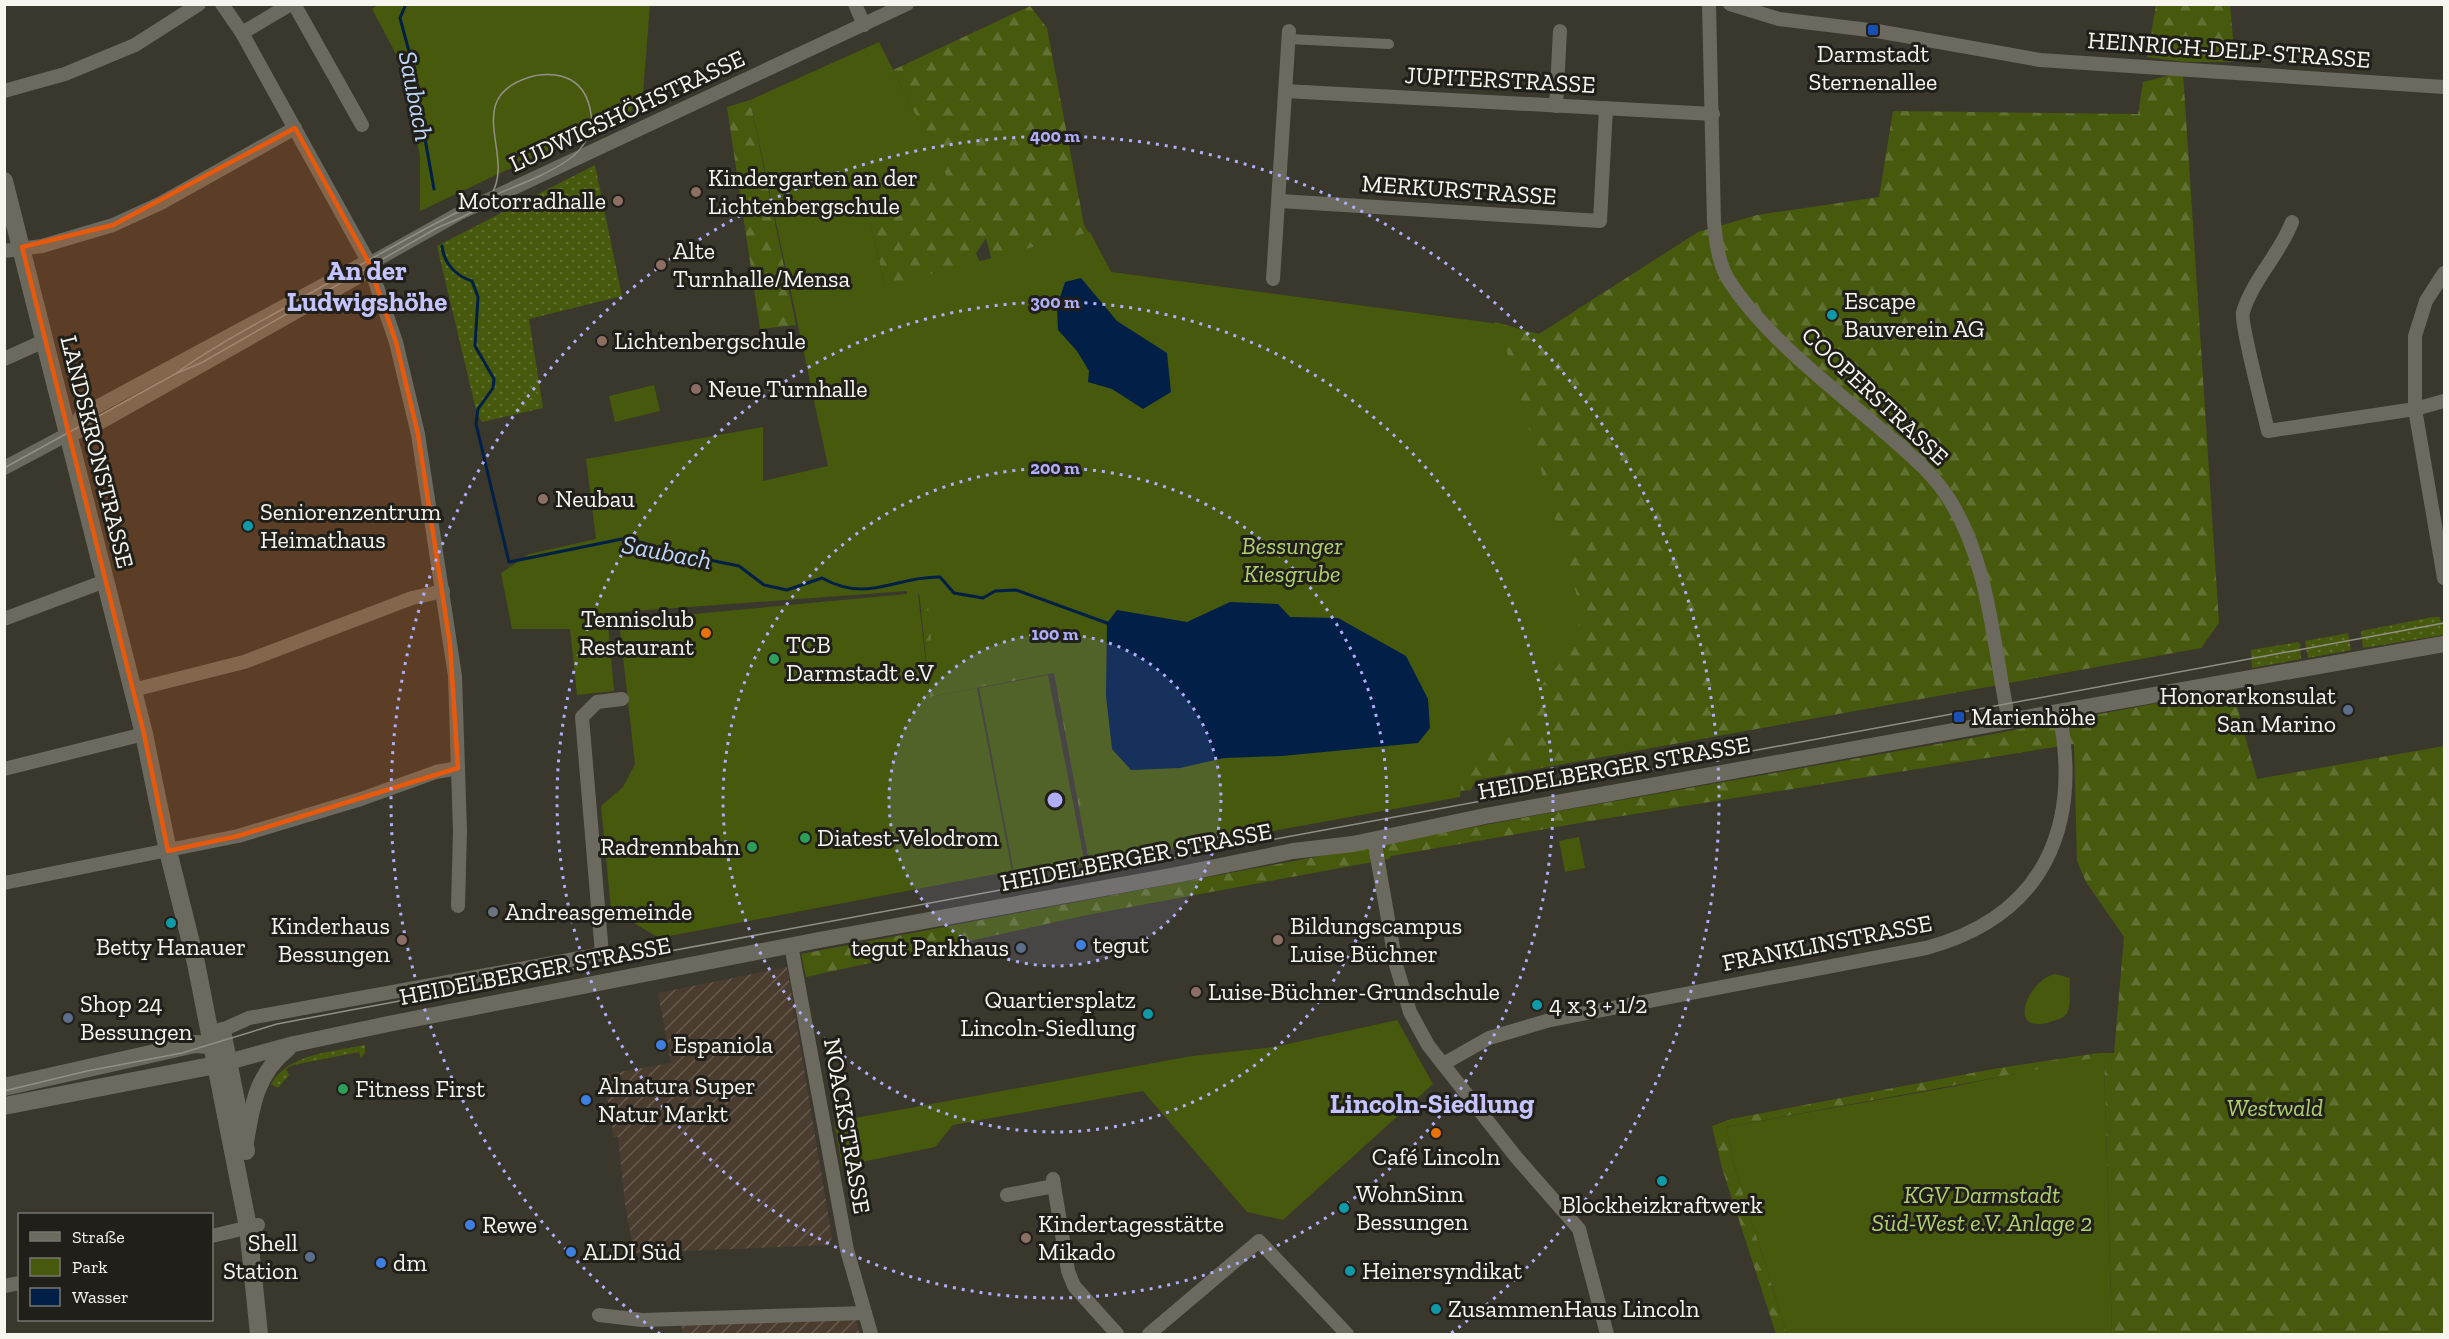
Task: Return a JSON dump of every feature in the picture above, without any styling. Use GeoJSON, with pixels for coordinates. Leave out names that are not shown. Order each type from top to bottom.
{"type":"FeatureCollection","features":[{"type":"Feature","properties":{"kind":"main road","name":"LANDSKRONSTRASSE"},"geometry":{"type":"LineString","coordinates":[[4,181],[13,249],[44,341],[68,434],[173,850],[216,1047]]}},
{"type":"Feature","properties":{"kind":"main road","name":"HEIDELBERGER STRASSE"},"geometry":{"type":"LineString","coordinates":[[5,1096],[216,1047]]}},
{"type":"Feature","properties":{"kind":"main road","name":"HEIDELBERGER STRASSE"},"geometry":{"type":"LineString","coordinates":[[5,1096],[216,1047]]}},
{"type":"Feature","properties":{"kind":"main road"},"geometry":{"type":"LineString","coordinates":[[216,1047],[245,1145],[253,1226],[259,1335]]}},
{"type":"Feature","properties":{"kind":"main road"},"geometry":{"type":"LineString","coordinates":[[216,1047],[253,1226],[270,1335]]}},
{"type":"Feature","properties":{"kind":"street"},"geometry":{"type":"LineString","coordinates":[[4,91],[65,74],[135,45],[199,4]]}},
{"type":"Feature","properties":{"kind":"street"},"geometry":{"type":"LineString","coordinates":[[222,4],[242,33],[369,264],[396,342],[418,434],[455,676],[458,906]]}},
{"type":"Feature","properties":{"kind":"street"},"geometry":{"type":"LineString","coordinates":[[242,33],[293,4],[362,125]]}},
{"type":"Feature","properties":{"kind":"street"},"geometry":{"type":"LineString","coordinates":[[855,4],[864,25]]}},
{"type":"Feature","properties":{"kind":"street","name":"LUDWIGSHÖHSTRASSE"},"geometry":{"type":"LineString","coordinates":[[4,468],[68,434],[82,415],[369,264],[460,213],[907,4]]}},
{"type":"Feature","properties":{"kind":"street","name":"COOPERSTRASSE"},"geometry":{"type":"LineString","coordinates":[[1709,4],[1714,222],[1716,247],[1727,278],[1750,308],[1802,361],[1920,463],[1949,498],[1964,525],[1981,577],[2009,721]]}},
{"type":"Feature","properties":{"kind":"street","name":"HEINRICH-DELP-STRASSE"},"geometry":{"type":"LineString","coordinates":[[1730,4],[1779,19],[1877,31],[2040,60],[2445,87]]}},
{"type":"Feature","properties":{"kind":"street"},"geometry":{"type":"LineString","coordinates":[[1556,106],[1560,31]]}},
{"type":"Feature","properties":{"kind":"street"},"geometry":{"type":"LineString","coordinates":[[1273,279],[1280,201],[1289,35],[1389,44]]}},
{"type":"Feature","properties":{"kind":"street","name":"JUPITERSTRASSE"},"geometry":{"type":"LineString","coordinates":[[1286,91],[1713,114]]}},
{"type":"Feature","properties":{"kind":"street","name":"MERKURSTRASSE"},"geometry":{"type":"LineString","coordinates":[[1280,201],[1600,221],[1606,108]]}},
{"type":"Feature","properties":{"kind":"street"},"geometry":{"type":"LineString","coordinates":[[13,249],[42,246],[113,225],[161,203],[295,128]]}},
{"type":"Feature","properties":{"kind":"street"},"geometry":{"type":"LineString","coordinates":[[2292,222],[2241,315],[2268,430],[2415,409],[2445,401]]}},
{"type":"Feature","properties":{"kind":"street"},"geometry":{"type":"LineString","coordinates":[[2445,273],[2426,301],[2415,336],[2415,409],[2445,578]]}},
{"type":"Feature","properties":{"kind":"street"},"geometry":{"type":"LineString","coordinates":[[4,359],[44,341]]}},
{"type":"Feature","properties":{"kind":"street"},"geometry":{"type":"LineString","coordinates":[[4,619],[105,581]]}},
{"type":"Feature","properties":{"kind":"street"},"geometry":{"type":"LineString","coordinates":[[133,690],[244,662],[412,598],[442,591]]}},
{"type":"Feature","properties":{"kind":"street","name":"HEIDELBERGER STRASSE"},"geometry":{"type":"LineString","coordinates":[[216,1047],[294,1044],[791,945],[1192,872],[1275,854],[1374,839],[1485,816],[2445,644]]}},
{"type":"Feature","properties":{"kind":"street","name":"HEIDELBERGER STRASSE"},"geometry":{"type":"LineString","coordinates":[[216,1047],[255,1017],[602,954],[582,717],[597,702],[622,699]]}},
{"type":"Feature","properties":{"kind":"street","name":"FRANKLINSTRASSE"},"geometry":{"type":"LineString","coordinates":[[1443,1064],[1489,1038],[1550,1020],[1926,948],[1979,928],[2006,909],[2022,894],[2053,849],[2061,822],[2067,779],[2059,712]]}},
{"type":"Feature","properties":{"kind":"street"},"geometry":{"type":"LineString","coordinates":[[4,769],[144,734]]}},
{"type":"Feature","properties":{"kind":"street"},"geometry":{"type":"LineString","coordinates":[[4,884],[173,850],[294,820],[436,772],[458,768]]}},
{"type":"Feature","properties":{"kind":"street"},"geometry":{"type":"LineString","coordinates":[[1374,839],[1404,997],[1417,1027],[1516,1157],[1579,1229],[1607,1335]]}},
{"type":"Feature","properties":{"kind":"street","name":"NOACKSTRASSE"},"geometry":{"type":"LineString","coordinates":[[791,945],[847,1250],[871,1335]]}},
{"type":"Feature","properties":{"kind":"street"},"geometry":{"type":"LineString","coordinates":[[245,1145],[253,1102],[261,1079],[274,1061],[294,1044]]}},
{"type":"Feature","properties":{"kind":"street"},"geometry":{"type":"LineString","coordinates":[[1007,1195],[1053,1183],[1068,1271],[1074,1286],[1117,1335]]}},
{"type":"Feature","properties":{"kind":"street"},"geometry":{"type":"LineString","coordinates":[[213,1236],[253,1226]]}},
{"type":"Feature","properties":{"kind":"street"},"geometry":{"type":"LineString","coordinates":[[1149,1335],[1259,1241],[1347,1335]]}},
{"type":"Feature","properties":{"kind":"street"},"geometry":{"type":"LineString","coordinates":[[599,1315],[642,1320],[865,1313]]}},
{"type":"Feature","properties":{"kind":"highlighted area"},"geometry":{"type":"Polygon","coordinates":[[[295,128],[368,261],[396,342],[418,434],[450,644],[458,768],[238,836],[168,851],[144,734],[22,247],[113,225],[295,128]]]}},
{"type":"Feature","properties":{"kind":"shaded area"},"geometry":{"type":"Polygon","coordinates":[[[787,967],[832,1237],[829,1245],[634,1253],[625,1204],[618,1137],[614,1137],[603,1075],[671,1063],[658,993],[787,967]]]}},
{"type":"Feature","properties":{"kind":"shaded area"},"geometry":{"type":"Polygon","coordinates":[[[856,1320],[860,1334],[682,1334],[682,1323],[856,1320]]]}},
{"type":"Feature","properties":{"kind":"green space"},"geometry":{"type":"Polygon","coordinates":[[[378,5],[650,5],[643,93],[630,112],[420,211],[420,155],[397,56],[372,9],[378,5]]]}},
{"type":"Feature","properties":{"kind":"green space"},"geometry":{"type":"Polygon","coordinates":[[[2156,5],[2230,5],[2235,62],[2184,62],[2147,57],[2156,5]]]}},
{"type":"Feature","properties":{"kind":"green space"},"geometry":{"type":"Polygon","coordinates":[[[1030,6],[1047,28],[1084,225],[1113,275],[1489,337],[1495,322],[1539,334],[1698,232],[1757,215],[1879,197],[1893,111],[2138,114],[2143,82],[2183,72],[2219,623],[2201,648],[1476,780],[1471,790],[1431,794],[1088,856],[1054,673],[930,697],[890,308],[865,200],[946,176],[893,70],[1030,6]],[[986,238],[976,253],[993,299],[996,276],[986,238]]]}},
{"type":"Feature","properties":{"kind":"green space","name":"Bessunger Kiesgrube"},"geometry":{"type":"Polygon","coordinates":[[[879,42],[947,177],[865,200],[885,286],[1090,232],[1111,272],[1499,324],[1579,603],[1579,624],[1570,650],[1461,786],[1460,797],[1092,864],[1054,669],[936,695],[927,594],[918,594],[930,697],[977,688],[1012,871],[659,938],[611,909],[601,806],[623,787],[635,764],[619,621],[907,594],[907,591],[607,613],[614,691],[577,695],[570,629],[512,629],[501,573],[529,554],[596,539],[586,459],[763,427],[763,481],[828,466],[750,100],[879,42]]]}},
{"type":"Feature","properties":{"kind":"green space"},"geometry":{"type":"Polygon","coordinates":[[[750,100],[796,325],[760,329],[727,107],[750,100]]]}},
{"type":"Feature","properties":{"kind":"green space"},"geometry":{"type":"Polygon","coordinates":[[[595,165],[622,296],[529,319],[543,408],[482,422],[477,414],[437,246],[595,165]]]}},
{"type":"Feature","properties":{"kind":"green space"},"geometry":{"type":"Polygon","coordinates":[[[654,385],[660,411],[615,422],[609,396],[654,385]]]}},
{"type":"Feature","properties":{"kind":"green space"},"geometry":{"type":"Polygon","coordinates":[[[2440,617],[2441,622],[2444,621],[2444,635],[2363,648],[2361,631],[2440,617]]]}},
{"type":"Feature","properties":{"kind":"green space"},"geometry":{"type":"Polygon","coordinates":[[[2348,633],[2351,650],[2308,658],[2305,641],[2348,633]]]}},
{"type":"Feature","properties":{"kind":"green space"},"geometry":{"type":"Polygon","coordinates":[[[2298,642],[2301,659],[2252,668],[2251,650],[2298,642]]]}},
{"type":"Feature","properties":{"kind":"green space"},"geometry":{"type":"Polygon","coordinates":[[[1048,675],[1085,864],[1015,878],[979,688],[1048,675]]]}},
{"type":"Feature","properties":{"kind":"green space","name":"Westwald"},"geometry":{"type":"Polygon","coordinates":[[[2232,689],[2257,779],[2444,746],[2444,1334],[2112,1334],[2104,1058],[1726,1127],[1734,1164],[1787,1334],[1776,1334],[1722,1168],[1712,1126],[1731,1119],[1993,1069],[2099,1053],[2114,1053],[2124,937],[2086,882],[2077,861],[2074,744],[1591,821],[1391,856],[1389,859],[1087,915],[806,977],[801,954],[1548,813],[1983,736],[2232,689]]]}},
{"type":"Feature","properties":{"kind":"green space"},"geometry":{"type":"Polygon","coordinates":[[[1579,837],[1585,868],[1565,872],[1559,841],[1579,837]]]}},
{"type":"Feature","properties":{"kind":"green space"},"geometry":{"type":"Polygon","coordinates":[[[2055,974],[2070,978],[2067,1013],[2062,1018],[2053,1021],[2038,1024],[2029,1022],[2025,1015],[2025,1006],[2029,996],[2045,979],[2055,974]]]}},
{"type":"Feature","properties":{"kind":"green space"},"geometry":{"type":"Polygon","coordinates":[[[1397,1020],[1433,1084],[1283,1220],[1247,1212],[1143,1091],[953,1125],[935,1147],[842,1166],[834,1122],[1192,1056],[1274,1047],[1397,1020]]]}},
{"type":"Feature","properties":{"kind":"green space"},"geometry":{"type":"Polygon","coordinates":[[[365,1045],[365,1052],[361,1059],[359,1052],[293,1065],[286,1069],[289,1075],[278,1088],[271,1084],[279,1074],[289,1066],[300,1060],[326,1052],[365,1045]]]}},
{"type":"Feature","properties":{"kind":"green space","name":"KGV Darmstadt Süd-West e.V. Anlage 2"},"geometry":{"type":"Polygon","coordinates":[[[2093,1058],[2104,1058],[2112,1334],[1787,1334],[1734,1164],[1726,1127],[1951,1087],[2093,1058]]]}},
{"type":"Feature","properties":{"kind":"water"},"geometry":{"type":"Polygon","coordinates":[[[1081,278],[1117,321],[1167,353],[1171,392],[1143,409],[1112,389],[1088,382],[1089,371],[1077,351],[1058,330],[1057,307],[1065,282],[1081,278]]]}},
{"type":"Feature","properties":{"kind":"water"},"geometry":{"type":"Polygon","coordinates":[[[1230,602],[1278,604],[1290,617],[1338,618],[1406,656],[1428,699],[1430,728],[1418,743],[1282,756],[1224,758],[1180,768],[1131,770],[1112,749],[1106,696],[1107,623],[1117,610],[1187,622],[1230,602]]]}},
{"type":"Feature","properties":{"kind":"waterway","name":"Saubach"},"geometry":{"type":"LineString","coordinates":[[406,4],[400,18],[410,55],[434,189]]}},
{"type":"Feature","properties":{"kind":"waterway","name":"Saubach"},"geometry":{"type":"LineString","coordinates":[[442,246],[448,264],[461,276],[472,281],[478,297],[475,346],[494,379],[493,388],[478,409],[476,424],[509,562],[622,539],[644,543],[670,559],[690,556],[739,566],[764,585],[787,590],[822,578],[854,589],[868,589],[909,580],[940,577],[954,593],[983,598],[995,591],[1016,590],[1107,623]]}},
{"type":"Feature","properties":{"kind":"tram line"},"geometry":{"type":"LineString","coordinates":[[4,468],[175,374],[201,363],[437,228],[467,215],[480,206],[486,201],[491,195],[497,180],[494,114],[497,100],[508,88],[527,78],[549,74],[571,80],[582,90],[590,109],[591,127],[583,146],[568,160],[533,179],[495,195],[482,200],[408,238],[223,343],[175,374]]}},
{"type":"Feature","properties":{"kind":"tram line"},"geometry":{"type":"LineString","coordinates":[[4,1091],[87,1071],[182,1053],[277,1024],[2444,623]]}},
{"type":"Feature","properties":{"kind":"place","name":"Darmstadt Sternenallee"},"geometry":{"type":"Point","coordinates":[1873,30]}},
{"type":"Feature","properties":{"kind":"place","name":"Kindergarten an der Lichtenbergschule"},"geometry":{"type":"Point","coordinates":[696,192]}},
{"type":"Feature","properties":{"kind":"place","name":"Motorradhalle"},"geometry":{"type":"Point","coordinates":[618,201]}},
{"type":"Feature","properties":{"kind":"place","name":"Alte Turnhalle/Mensa"},"geometry":{"type":"Point","coordinates":[661,265]}},
{"type":"Feature","properties":{"kind":"place","name":"Escape Bauverein AG"},"geometry":{"type":"Point","coordinates":[1832,315]}},
{"type":"Feature","properties":{"kind":"place","name":"Lichtenbergschule"},"geometry":{"type":"Point","coordinates":[602,341]}},
{"type":"Feature","properties":{"kind":"place","name":"Neue Turnhalle"},"geometry":{"type":"Point","coordinates":[696,389]}},
{"type":"Feature","properties":{"kind":"place","name":"Neubau"},"geometry":{"type":"Point","coordinates":[543,499]}},
{"type":"Feature","properties":{"kind":"place","name":"Seniorenzentrum Heimathaus"},"geometry":{"type":"Point","coordinates":[248,526]}},
{"type":"Feature","properties":{"kind":"place","name":"Tennisclub Restaurant"},"geometry":{"type":"Point","coordinates":[706,633]}},
{"type":"Feature","properties":{"kind":"place","name":"TCB Darmstadt e.V"},"geometry":{"type":"Point","coordinates":[774,659]}},
{"type":"Feature","properties":{"kind":"place","name":"Honorarkonsulat San Marino"},"geometry":{"type":"Point","coordinates":[2348,710]}},
{"type":"Feature","properties":{"kind":"place","name":"Marienhöhe"},"geometry":{"type":"Point","coordinates":[1959,717]}},
{"type":"Feature","properties":{"kind":"place","name":"Diatest-Velodrom"},"geometry":{"type":"Point","coordinates":[805,838]}},
{"type":"Feature","properties":{"kind":"place","name":"Radrennbahn"},"geometry":{"type":"Point","coordinates":[752,847]}},
{"type":"Feature","properties":{"kind":"place","name":"Andreasgemeinde"},"geometry":{"type":"Point","coordinates":[493,912]}},
{"type":"Feature","properties":{"kind":"place","name":"Betty Hanauer"},"geometry":{"type":"Point","coordinates":[171,923]}},
{"type":"Feature","properties":{"kind":"place","name":"Kinderhaus Bessungen"},"geometry":{"type":"Point","coordinates":[402,940]}},
{"type":"Feature","properties":{"kind":"place","name":"Bildungscampus Luise Büchner"},"geometry":{"type":"Point","coordinates":[1278,940]}},
{"type":"Feature","properties":{"kind":"place","name":"tegut"},"geometry":{"type":"Point","coordinates":[1081,945]}},
{"type":"Feature","properties":{"kind":"place","name":"tegut Parkhaus"},"geometry":{"type":"Point","coordinates":[1021,948]}},
{"type":"Feature","properties":{"kind":"place","name":"Luise-Büchner-Grundschule"},"geometry":{"type":"Point","coordinates":[1196,992]}},
{"type":"Feature","properties":{"kind":"place","name":"4 x 3 + 1/2"},"geometry":{"type":"Point","coordinates":[1537,1005]}},
{"type":"Feature","properties":{"kind":"place","name":"Quartiersplatz Lincoln-Siedlung"},"geometry":{"type":"Point","coordinates":[1148,1014]}},
{"type":"Feature","properties":{"kind":"place","name":"Shop 24 Bessungen"},"geometry":{"type":"Point","coordinates":[68,1018]}},
{"type":"Feature","properties":{"kind":"place","name":"Espaniola"},"geometry":{"type":"Point","coordinates":[661,1045]}},
{"type":"Feature","properties":{"kind":"place","name":"Fitness First"},"geometry":{"type":"Point","coordinates":[343,1089]}},
{"type":"Feature","properties":{"kind":"place","name":"Alnatura Super Natur Markt"},"geometry":{"type":"Point","coordinates":[586,1100]}},
{"type":"Feature","properties":{"kind":"place","name":"Café Lincoln"},"geometry":{"type":"Point","coordinates":[1436,1133]}},
{"type":"Feature","properties":{"kind":"place","name":"Blockheizkraftwerk"},"geometry":{"type":"Point","coordinates":[1662,1181]}},
{"type":"Feature","properties":{"kind":"place","name":"WohnSinn Bessungen"},"geometry":{"type":"Point","coordinates":[1344,1208]}},
{"type":"Feature","properties":{"kind":"place","name":"Rewe"},"geometry":{"type":"Point","coordinates":[470,1225]}},
{"type":"Feature","properties":{"kind":"place","name":"Kindertagesstätte Mikado"},"geometry":{"type":"Point","coordinates":[1026,1238]}},
{"type":"Feature","properties":{"kind":"place","name":"ALDI Süd"},"geometry":{"type":"Point","coordinates":[571,1252]}},
{"type":"Feature","properties":{"kind":"place","name":"Shell Station"},"geometry":{"type":"Point","coordinates":[310,1257]}},
{"type":"Feature","properties":{"kind":"place","name":"dm"},"geometry":{"type":"Point","coordinates":[381,1263]}},
{"type":"Feature","properties":{"kind":"place","name":"Heinersyndikat"},"geometry":{"type":"Point","coordinates":[1350,1271]}},
{"type":"Feature","properties":{"kind":"place","name":"ZusammenHaus Lincoln"},"geometry":{"type":"Point","coordinates":[1436,1309]}},
{"type":"Feature","properties":{"kind":"district","name":"An der Ludwigshöhe"},"geometry":{"type":"Point","coordinates":[367,286]}},
{"type":"Feature","properties":{"kind":"district","name":"Lincoln-Siedlung"},"geometry":{"type":"Point","coordinates":[1432,1104]}}]}
